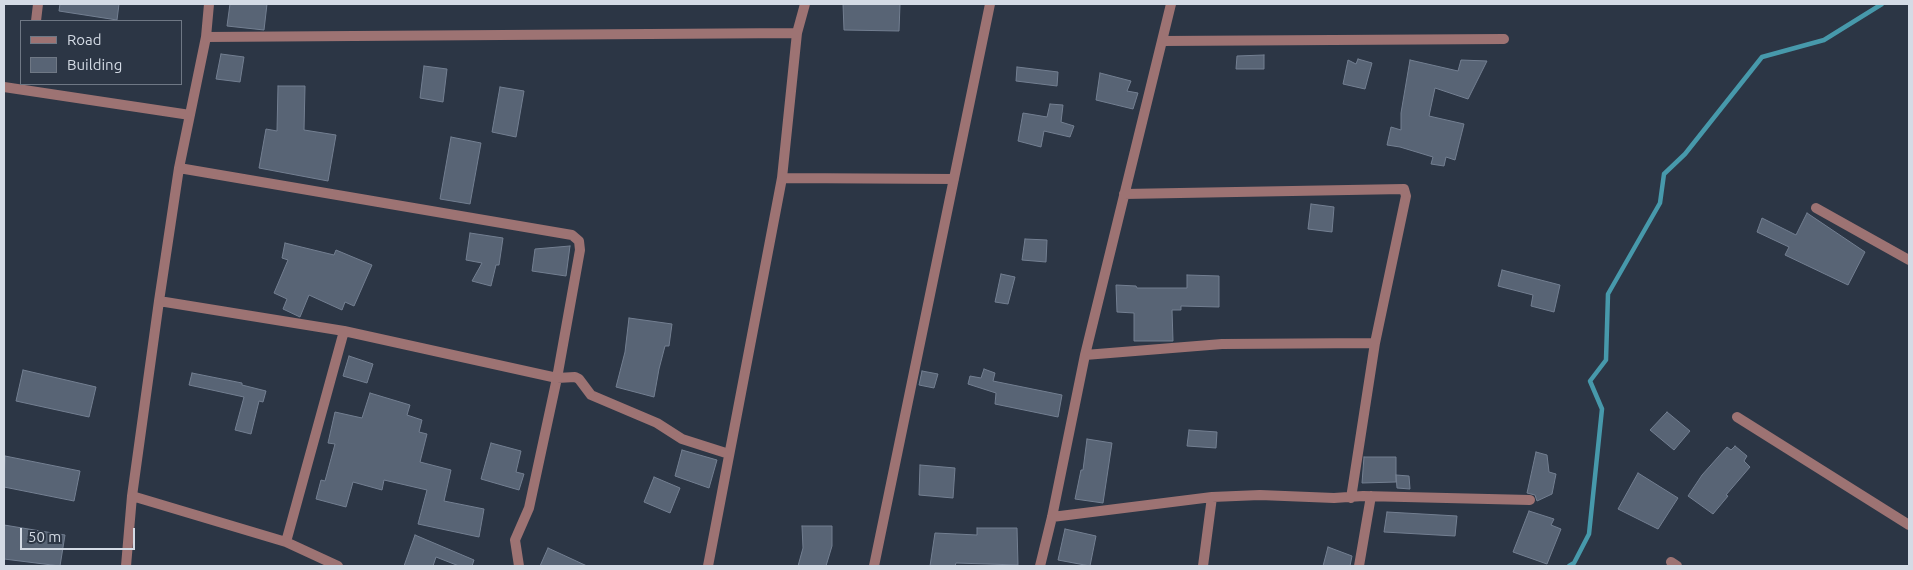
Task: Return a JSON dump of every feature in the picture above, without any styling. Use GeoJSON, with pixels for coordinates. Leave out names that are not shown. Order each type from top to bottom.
{"type":"FeatureCollection","features":[{"type":"Feature","properties":{"kind":"street"},"geometry":{"type":"LineString","coordinates":[[36,20],[38,4]]}},
{"type":"Feature","properties":{"kind":"street"},"geometry":{"type":"LineString","coordinates":[[126,566],[132,496],[158,301],[179,168],[206,37],[209,4]]}},
{"type":"Feature","properties":{"kind":"street"},"geometry":{"type":"LineString","coordinates":[[708,566],[782,178],[797,33],[805,4]]}},
{"type":"Feature","properties":{"kind":"street"},"geometry":{"type":"LineString","coordinates":[[874,566],[990,4]]}},
{"type":"Feature","properties":{"kind":"street"},"geometry":{"type":"LineString","coordinates":[[1040,566],[1052,517],[1085,355],[1171,4]]}},
{"type":"Feature","properties":{"kind":"street"},"geometry":{"type":"LineString","coordinates":[[206,37],[797,33]]}},
{"type":"Feature","properties":{"kind":"street"},"geometry":{"type":"LineString","coordinates":[[1162,41],[1504,39]]}},
{"type":"Feature","properties":{"kind":"street"},"geometry":{"type":"LineString","coordinates":[[4,87],[30,87],[190,115]]}},
{"type":"Feature","properties":{"kind":"street"},"geometry":{"type":"LineString","coordinates":[[179,168],[572,235],[579,241],[580,250],[557,378],[529,508],[515,540],[518,566]]}},
{"type":"Feature","properties":{"kind":"street"},"geometry":{"type":"LineString","coordinates":[[782,178],[954,179]]}},
{"type":"Feature","properties":{"kind":"street"},"geometry":{"type":"LineString","coordinates":[[1124,194],[1404,189],[1406,196],[1375,342],[1351,498]]}},
{"type":"Feature","properties":{"kind":"street"},"geometry":{"type":"LineString","coordinates":[[1816,208],[1909,260]]}},
{"type":"Feature","properties":{"kind":"street"},"geometry":{"type":"LineString","coordinates":[[158,301],[344,331],[557,378],[575,377],[579,379],[591,395],[657,424],[682,439],[729,454]]}},
{"type":"Feature","properties":{"kind":"street"},"geometry":{"type":"LineString","coordinates":[[286,542],[344,331]]}},
{"type":"Feature","properties":{"kind":"street"},"geometry":{"type":"LineString","coordinates":[[1085,355],[1222,344],[1375,342]]}},
{"type":"Feature","properties":{"kind":"street"},"geometry":{"type":"LineString","coordinates":[[1737,417],[1909,525]]}},
{"type":"Feature","properties":{"kind":"street"},"geometry":{"type":"LineString","coordinates":[[1052,517],[1212,497],[1260,495],[1530,500]]}},
{"type":"Feature","properties":{"kind":"street"},"geometry":{"type":"LineString","coordinates":[[132,496],[286,542],[338,566]]}},
{"type":"Feature","properties":{"kind":"street"},"geometry":{"type":"LineString","coordinates":[[1359,566],[1372,496]]}},
{"type":"Feature","properties":{"kind":"street"},"geometry":{"type":"LineString","coordinates":[[1203,566],[1212,497]]}},
{"type":"Feature","properties":{"kind":"building"},"geometry":{"type":"Polygon","coordinates":[[[60,4],[119,4],[117,20],[59,11],[60,4]]]}},
{"type":"Feature","properties":{"kind":"building"},"geometry":{"type":"Polygon","coordinates":[[[230,4],[267,4],[264,30],[227,26],[230,4]]]}},
{"type":"Feature","properties":{"kind":"building"},"geometry":{"type":"Polygon","coordinates":[[[843,4],[900,4],[899,31],[844,30],[843,4]]]}},
{"type":"Feature","properties":{"kind":"building"},"geometry":{"type":"Polygon","coordinates":[[[221,54],[244,57],[240,82],[216,79],[221,54]]]}},
{"type":"Feature","properties":{"kind":"building"},"geometry":{"type":"Polygon","coordinates":[[[1264,55],[1264,69],[1236,69],[1237,56],[1264,55]]]}},
{"type":"Feature","properties":{"kind":"building"},"geometry":{"type":"Polygon","coordinates":[[[1358,59],[1372,63],[1365,89],[1343,84],[1348,60],[1356,64],[1358,59]]]}},
{"type":"Feature","properties":{"kind":"building"},"geometry":{"type":"Polygon","coordinates":[[[1410,60],[1458,71],[1461,60],[1487,61],[1468,99],[1435,88],[1429,116],[1464,124],[1455,160],[1446,157],[1444,166],[1431,164],[1433,157],[1387,145],[1391,127],[1401,130],[1401,113],[1410,60]]]}},
{"type":"Feature","properties":{"kind":"building"},"geometry":{"type":"Polygon","coordinates":[[[424,66],[447,69],[443,102],[420,98],[424,66]]]}},
{"type":"Feature","properties":{"kind":"building"},"geometry":{"type":"Polygon","coordinates":[[[1017,67],[1058,72],[1057,86],[1016,81],[1017,67]]]}},
{"type":"Feature","properties":{"kind":"building"},"geometry":{"type":"Polygon","coordinates":[[[1100,73],[1131,81],[1127,91],[1138,93],[1133,109],[1096,100],[1100,73]]]}},
{"type":"Feature","properties":{"kind":"building"},"geometry":{"type":"Polygon","coordinates":[[[278,86],[305,86],[304,130],[336,135],[328,181],[259,168],[266,129],[277,131],[278,86]]]}},
{"type":"Feature","properties":{"kind":"building"},"geometry":{"type":"Polygon","coordinates":[[[500,87],[524,91],[516,137],[492,132],[500,87]]]}},
{"type":"Feature","properties":{"kind":"building"},"geometry":{"type":"Polygon","coordinates":[[[1050,104],[1063,105],[1061,122],[1074,126],[1070,137],[1044,131],[1041,147],[1018,141],[1023,113],[1047,117],[1050,104]]]}},
{"type":"Feature","properties":{"kind":"building"},"geometry":{"type":"Polygon","coordinates":[[[451,137],[481,143],[470,204],[440,199],[451,137]]]}},
{"type":"Feature","properties":{"kind":"building"},"geometry":{"type":"Polygon","coordinates":[[[1311,204],[1334,207],[1332,232],[1308,229],[1311,204]]]}},
{"type":"Feature","properties":{"kind":"building"},"geometry":{"type":"Polygon","coordinates":[[[1807,213],[1865,252],[1848,285],[1785,255],[1789,247],[1757,232],[1762,218],[1796,235],[1807,213]]]}},
{"type":"Feature","properties":{"kind":"building"},"geometry":{"type":"Polygon","coordinates":[[[470,233],[503,238],[499,265],[496,265],[491,286],[472,281],[482,263],[466,260],[470,233]]]}},
{"type":"Feature","properties":{"kind":"building"},"geometry":{"type":"Polygon","coordinates":[[[1025,239],[1047,240],[1046,262],[1022,260],[1025,239]]]}},
{"type":"Feature","properties":{"kind":"building"},"geometry":{"type":"Polygon","coordinates":[[[285,243],[334,255],[336,250],[372,265],[354,306],[345,302],[342,310],[309,295],[300,317],[283,309],[287,299],[274,293],[288,260],[282,258],[285,243]]]}},
{"type":"Feature","properties":{"kind":"building"},"geometry":{"type":"Polygon","coordinates":[[[570,246],[566,276],[532,271],[535,249],[570,246]]]}},
{"type":"Feature","properties":{"kind":"building"},"geometry":{"type":"Polygon","coordinates":[[[1502,270],[1560,285],[1554,312],[1531,306],[1533,295],[1498,286],[1502,270]]]}},
{"type":"Feature","properties":{"kind":"building"},"geometry":{"type":"Polygon","coordinates":[[[1001,274],[1015,277],[1008,304],[995,302],[1001,274]]]}},
{"type":"Feature","properties":{"kind":"building"},"geometry":{"type":"Polygon","coordinates":[[[1187,275],[1219,276],[1219,307],[1181,306],[1181,310],[1172,310],[1173,341],[1134,341],[1134,313],[1117,312],[1116,285],[1136,286],[1137,288],[1187,288],[1187,275]]]}},
{"type":"Feature","properties":{"kind":"building"},"geometry":{"type":"Polygon","coordinates":[[[629,318],[672,324],[669,346],[665,346],[654,397],[616,387],[625,352],[629,318]]]}},
{"type":"Feature","properties":{"kind":"building"},"geometry":{"type":"Polygon","coordinates":[[[349,356],[373,364],[367,383],[343,376],[349,356]]]}},
{"type":"Feature","properties":{"kind":"building"},"geometry":{"type":"Polygon","coordinates":[[[984,369],[995,373],[993,381],[1062,395],[1058,417],[995,404],[996,393],[968,384],[970,376],[981,378],[984,369]]]}},
{"type":"Feature","properties":{"kind":"building"},"geometry":{"type":"Polygon","coordinates":[[[23,370],[96,387],[89,417],[16,401],[23,370]]]}},
{"type":"Feature","properties":{"kind":"building"},"geometry":{"type":"Polygon","coordinates":[[[922,371],[938,374],[934,388],[919,385],[922,371]]]}},
{"type":"Feature","properties":{"kind":"building"},"geometry":{"type":"Polygon","coordinates":[[[192,373],[242,383],[242,385],[266,391],[263,402],[259,401],[251,434],[235,430],[244,397],[189,385],[192,373]]]}},
{"type":"Feature","properties":{"kind":"building"},"geometry":{"type":"Polygon","coordinates":[[[370,393],[410,405],[407,415],[422,420],[419,432],[427,434],[420,462],[451,470],[444,501],[484,509],[479,537],[418,524],[427,490],[384,480],[382,490],[353,482],[346,507],[316,499],[321,480],[325,481],[335,444],[328,443],[335,412],[362,418],[370,393]]]}},
{"type":"Feature","properties":{"kind":"building"},"geometry":{"type":"Polygon","coordinates":[[[1667,412],[1690,431],[1674,450],[1650,430],[1667,412]]]}},
{"type":"Feature","properties":{"kind":"building"},"geometry":{"type":"Polygon","coordinates":[[[1189,430],[1217,432],[1216,448],[1187,446],[1189,430]]]}},
{"type":"Feature","properties":{"kind":"building"},"geometry":{"type":"Polygon","coordinates":[[[1087,439],[1112,443],[1103,503],[1075,499],[1081,470],[1083,470],[1087,439]]]}},
{"type":"Feature","properties":{"kind":"building"},"geometry":{"type":"Polygon","coordinates":[[[491,443],[521,451],[516,472],[524,474],[519,490],[481,479],[491,443]]]}},
{"type":"Feature","properties":{"kind":"building"},"geometry":{"type":"Polygon","coordinates":[[[1735,446],[1747,456],[1744,461],[1750,467],[1726,495],[1728,496],[1713,514],[1688,496],[1702,475],[1727,447],[1731,450],[1735,446]]]}},
{"type":"Feature","properties":{"kind":"building"},"geometry":{"type":"Polygon","coordinates":[[[682,450],[717,460],[709,488],[675,476],[682,450]]]}},
{"type":"Feature","properties":{"kind":"building"},"geometry":{"type":"Polygon","coordinates":[[[1536,452],[1547,455],[1549,472],[1556,474],[1552,494],[1537,501],[1535,495],[1527,493],[1536,452]]]}},
{"type":"Feature","properties":{"kind":"building"},"geometry":{"type":"Polygon","coordinates":[[[5,456],[80,471],[74,501],[4,487],[5,456]]]}},
{"type":"Feature","properties":{"kind":"building"},"geometry":{"type":"Polygon","coordinates":[[[1364,457],[1396,457],[1396,482],[1362,483],[1364,457]]]}},
{"type":"Feature","properties":{"kind":"building"},"geometry":{"type":"Polygon","coordinates":[[[920,465],[955,468],[953,498],[919,495],[920,465]]]}},
{"type":"Feature","properties":{"kind":"building"},"geometry":{"type":"Polygon","coordinates":[[[1638,473],[1678,498],[1658,529],[1618,509],[1638,473]]]}},
{"type":"Feature","properties":{"kind":"building"},"geometry":{"type":"Polygon","coordinates":[[[1396,475],[1409,476],[1410,489],[1397,488],[1396,475]]]}},
{"type":"Feature","properties":{"kind":"building"},"geometry":{"type":"Polygon","coordinates":[[[654,477],[680,488],[670,513],[644,502],[654,477]]]}},
{"type":"Feature","properties":{"kind":"building"},"geometry":{"type":"Polygon","coordinates":[[[1529,511],[1554,519],[1551,525],[1561,529],[1547,564],[1513,552],[1529,511]]]}},
{"type":"Feature","properties":{"kind":"building"},"geometry":{"type":"Polygon","coordinates":[[[1387,512],[1457,516],[1455,536],[1384,532],[1387,512]]]}},
{"type":"Feature","properties":{"kind":"building"},"geometry":{"type":"Polygon","coordinates":[[[4,525],[65,535],[60,566],[4,559],[4,525]]]}},
{"type":"Feature","properties":{"kind":"building"},"geometry":{"type":"Polygon","coordinates":[[[802,526],[832,526],[832,546],[826,566],[798,566],[803,548],[802,526]]]}},
{"type":"Feature","properties":{"kind":"building"},"geometry":{"type":"Polygon","coordinates":[[[977,528],[1017,528],[1018,565],[956,563],[955,566],[930,566],[935,533],[977,535],[977,528]]]}},
{"type":"Feature","properties":{"kind":"building"},"geometry":{"type":"Polygon","coordinates":[[[1065,529],[1096,536],[1090,566],[1058,560],[1065,529]]]}},
{"type":"Feature","properties":{"kind":"building"},"geometry":{"type":"Polygon","coordinates":[[[415,535],[474,560],[472,566],[459,566],[436,557],[433,566],[404,566],[415,535]]]}},
{"type":"Feature","properties":{"kind":"building"},"geometry":{"type":"Polygon","coordinates":[[[1328,547],[1352,556],[1350,566],[1323,566],[1328,547]]]}},
{"type":"Feature","properties":{"kind":"building"},"geometry":{"type":"Polygon","coordinates":[[[548,548],[587,566],[540,566],[548,548]]]}},
{"type":"Feature","properties":{"kind":"waterway"},"geometry":{"type":"LineString","coordinates":[[1569,566],[1574,563],[1589,534],[1602,409],[1590,381],[1606,360],[1608,294],[1660,203],[1664,174],[1685,154],[1762,57],[1824,40],[1882,4]]}}]}
